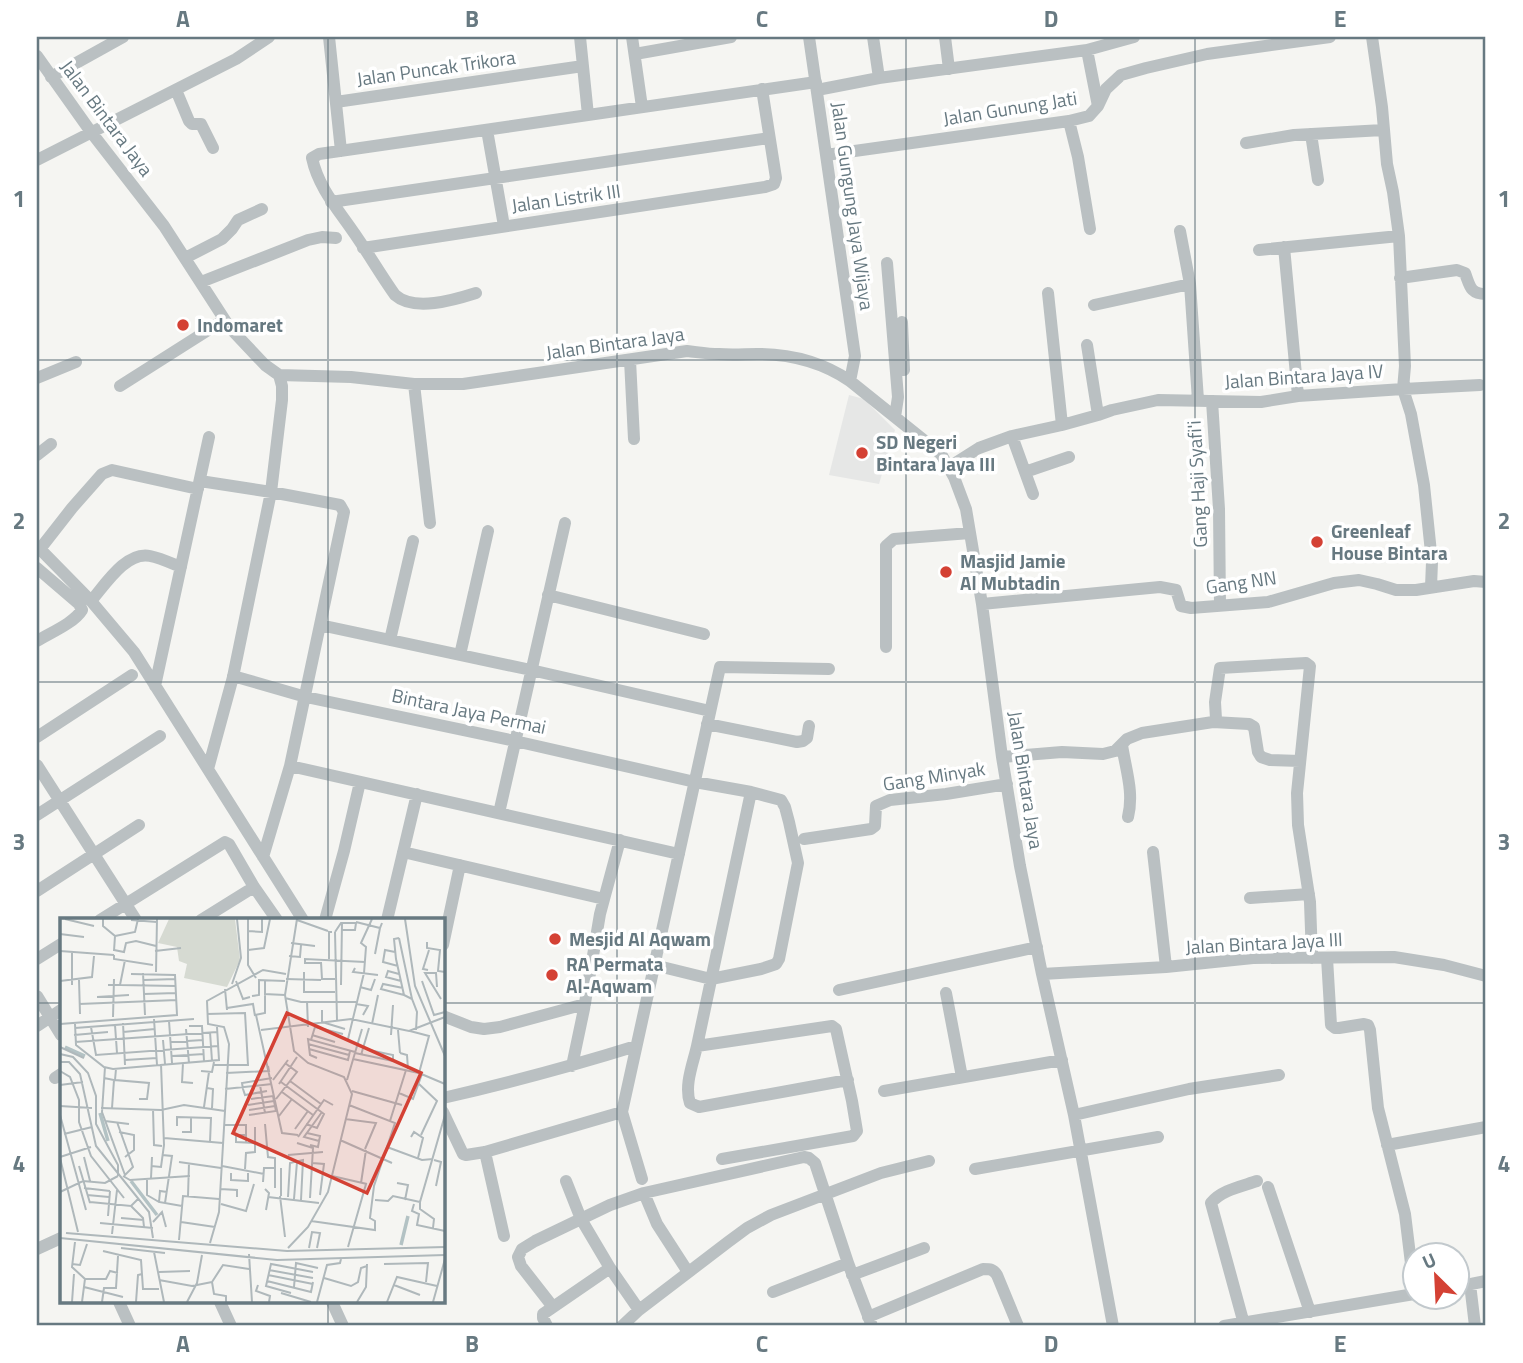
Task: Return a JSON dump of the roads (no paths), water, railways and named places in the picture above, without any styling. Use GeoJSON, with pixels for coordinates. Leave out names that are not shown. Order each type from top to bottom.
{"type":"FeatureCollection","features":[{"type":"Feature","properties":{"kind":"street"},"geometry":{"type":"LineString","coordinates":[[51,77],[123,37]]}},
{"type":"Feature","properties":{"kind":"street"},"geometry":{"type":"LineString","coordinates":[[328,37],[341,151]]}},
{"type":"Feature","properties":{"kind":"street"},"geometry":{"type":"LineString","coordinates":[[580,37],[589,115]]}},
{"type":"Feature","properties":{"kind":"street"},"geometry":{"type":"LineString","coordinates":[[632,37],[642,107]]}},
{"type":"Feature","properties":{"kind":"street"},"geometry":{"type":"LineString","coordinates":[[635,54],[731,37]]}},
{"type":"Feature","properties":{"kind":"street","name":"Jalan Gungung Jaya Wijaya"},"geometry":{"type":"LineString","coordinates":[[809,37],[855,356],[850,381]]}},
{"type":"Feature","properties":{"kind":"street"},"geometry":{"type":"LineString","coordinates":[[873,37],[879,78]]}},
{"type":"Feature","properties":{"kind":"street"},"geometry":{"type":"LineString","coordinates":[[945,37],[949,69]]}},
{"type":"Feature","properties":{"kind":"street"},"geometry":{"type":"LineString","coordinates":[[476,293],[433,303],[402,301],[395,295],[331,202],[314,168],[312,158],[319,154],[762,89],[816,86],[1087,50],[1133,37]]}},
{"type":"Feature","properties":{"kind":"street","name":"Jalan Gunung Jati"},"geometry":{"type":"LineString","coordinates":[[826,155],[1069,121],[1089,116],[1107,89],[1121,75],[1261,42],[1330,37]]}},
{"type":"Feature","properties":{"kind":"street","name":"Jalan Bintara Jaya IV"},"geometry":{"type":"LineString","coordinates":[[949,467],[979,448],[1012,436],[1158,400],[1261,402],[1298,396],[1404,388],[1399,236],[1387,164],[1372,37]]}},
{"type":"Feature","properties":{"kind":"street"},"geometry":{"type":"LineString","coordinates":[[37,160],[236,59],[262,39]]}},
{"type":"Feature","properties":{"kind":"street"},"geometry":{"type":"LineString","coordinates":[[1087,50],[1098,106]]}},
{"type":"Feature","properties":{"kind":"street","name":"Jalan Bintara Jaya"},"geometry":{"type":"LineString","coordinates":[[37,56],[91,132],[142,195],[224,320],[265,365],[279,375],[351,377],[414,384],[463,384],[687,351],[721,355],[787,356],[811,360],[835,371],[941,454],[961,494],[970,533],[1020,866],[1074,1115],[1113,1326]]}},
{"type":"Feature","properties":{"kind":"street","name":"Jalan Puncak Trikora"},"geometry":{"type":"LineString","coordinates":[[336,103],[583,66]]}},
{"type":"Feature","properties":{"kind":"street"},"geometry":{"type":"LineString","coordinates":[[331,202],[769,138],[762,89]]}},
{"type":"Feature","properties":{"kind":"street"},"geometry":{"type":"LineString","coordinates":[[176,90],[189,121],[192,124],[201,124],[213,148]]}},
{"type":"Feature","properties":{"kind":"street"},"geometry":{"type":"LineString","coordinates":[[1069,121],[1090,229]]}},
{"type":"Feature","properties":{"kind":"street"},"geometry":{"type":"LineString","coordinates":[[487,130],[503,226]]}},
{"type":"Feature","properties":{"kind":"street"},"geometry":{"type":"LineString","coordinates":[[1246,143],[1311,134],[1383,130]]}},
{"type":"Feature","properties":{"kind":"street"},"geometry":{"type":"LineString","coordinates":[[1311,134],[1318,180]]}},
{"type":"Feature","properties":{"kind":"street","name":"Jalan Listrik III"},"geometry":{"type":"LineString","coordinates":[[363,248],[765,187],[774,184],[776,178],[769,138]]}},
{"type":"Feature","properties":{"kind":"street"},"geometry":{"type":"LineString","coordinates":[[185,258],[222,239],[238,220],[262,209]]}},
{"type":"Feature","properties":{"kind":"street"},"geometry":{"type":"LineString","coordinates":[[1180,231],[1189,284],[1198,400]]}},
{"type":"Feature","properties":{"kind":"street"},"geometry":{"type":"LineString","coordinates":[[1259,250],[1399,236]]}},
{"type":"Feature","properties":{"kind":"street"},"geometry":{"type":"LineString","coordinates":[[201,282],[308,240],[336,238]]}},
{"type":"Feature","properties":{"kind":"street"},"geometry":{"type":"LineString","coordinates":[[1284,247],[1298,396]]}},
{"type":"Feature","properties":{"kind":"street"},"geometry":{"type":"LineString","coordinates":[[887,262],[901,396]]}},
{"type":"Feature","properties":{"kind":"street"},"geometry":{"type":"LineString","coordinates":[[1400,278],[1457,270],[1465,273],[1472,290],[1478,294],[1486,294]]}},
{"type":"Feature","properties":{"kind":"street"},"geometry":{"type":"LineString","coordinates":[[1094,305],[1189,284]]}},
{"type":"Feature","properties":{"kind":"street"},"geometry":{"type":"LineString","coordinates":[[1048,293],[1062,425]]}},
{"type":"Feature","properties":{"kind":"street"},"geometry":{"type":"LineString","coordinates":[[120,386],[224,320]]}},
{"type":"Feature","properties":{"kind":"street"},"geometry":{"type":"LineString","coordinates":[[899,420],[902,322]]}},
{"type":"Feature","properties":{"kind":"street"},"geometry":{"type":"LineString","coordinates":[[1087,345],[1098,415]]}},
{"type":"Feature","properties":{"kind":"street"},"geometry":{"type":"LineString","coordinates":[[630,360],[634,439]]}},
{"type":"Feature","properties":{"kind":"street"},"geometry":{"type":"LineString","coordinates":[[37,378],[76,362]]}},
{"type":"Feature","properties":{"kind":"street"},"geometry":{"type":"LineString","coordinates":[[208,769],[233,676],[271,492],[282,400],[279,375]]}},
{"type":"Feature","properties":{"kind":"street"},"geometry":{"type":"LineString","coordinates":[[414,384],[430,523]]}},
{"type":"Feature","properties":{"kind":"street"},"geometry":{"type":"LineString","coordinates":[[1480,385],[1404,388],[1424,485],[1432,562],[1431,587],[1486,582]]}},
{"type":"Feature","properties":{"kind":"street","name":"Gang Haji Syafi'i"},"geometry":{"type":"LineString","coordinates":[[1212,401],[1219,509],[1220,606]]}},
{"type":"Feature","properties":{"kind":"street"},"geometry":{"type":"LineString","coordinates":[[1012,436],[1033,494]]}},
{"type":"Feature","properties":{"kind":"street"},"geometry":{"type":"LineString","coordinates":[[155,686],[209,437]]}},
{"type":"Feature","properties":{"kind":"street"},"geometry":{"type":"LineString","coordinates":[[37,456],[51,444]]}},
{"type":"Feature","properties":{"kind":"street"},"geometry":{"type":"LineString","coordinates":[[1025,472],[1069,457]]}},
{"type":"Feature","properties":{"kind":"street"},"geometry":{"type":"LineString","coordinates":[[263,857],[290,766],[344,512],[340,505],[271,492],[199,485],[107,471],[38,548],[91,601],[134,652],[155,686],[208,769],[263,857],[302,918]]}},
{"type":"Feature","properties":{"kind":"street"},"geometry":{"type":"LineString","coordinates":[[499,813],[565,523]]}},
{"type":"Feature","properties":{"kind":"street"},"geometry":{"type":"LineString","coordinates":[[460,655],[488,531]]}},
{"type":"Feature","properties":{"kind":"street"},"geometry":{"type":"LineString","coordinates":[[886,647],[886,546],[894,539],[970,533]]}},
{"type":"Feature","properties":{"kind":"street"},"geometry":{"type":"LineString","coordinates":[[390,640],[413,541]]}},
{"type":"Feature","properties":{"kind":"street"},"geometry":{"type":"LineString","coordinates":[[91,601],[122,565],[134,557],[148,555],[181,567]]}},
{"type":"Feature","properties":{"kind":"street"},"geometry":{"type":"LineString","coordinates":[[37,568],[79,604],[82,610],[74,619],[37,641]]}},
{"type":"Feature","properties":{"kind":"street","name":"Gang NN"},"geometry":{"type":"LineString","coordinates":[[982,604],[1160,587],[1175,590],[1184,608],[1268,602],[1334,583],[1359,580],[1396,590],[1431,587]]}},
{"type":"Feature","properties":{"kind":"street"},"geometry":{"type":"LineString","coordinates":[[548,595],[704,634]]}},
{"type":"Feature","properties":{"kind":"street"},"geometry":{"type":"LineString","coordinates":[[320,625],[531,670],[797,742],[807,738],[809,726]]}},
{"type":"Feature","properties":{"kind":"street"},"geometry":{"type":"LineString","coordinates":[[1213,722],[1216,719],[1215,702],[1220,668],[1308,664],[1310,669],[1297,793],[1298,825],[1309,894],[1312,958]]}},
{"type":"Feature","properties":{"kind":"street"},"geometry":{"type":"LineString","coordinates":[[688,1272],[657,1224],[622,1112],[720,667],[829,669]]}},
{"type":"Feature","properties":{"kind":"street"},"geometry":{"type":"LineString","coordinates":[[37,737],[132,675]]}},
{"type":"Feature","properties":{"kind":"street","name":"Bintara Jaya Permai"},"geometry":{"type":"LineString","coordinates":[[233,676],[306,697],[781,800],[785,807],[797,863],[779,959],[776,964],[761,969],[711,979]]}},
{"type":"Feature","properties":{"kind":"street"},"geometry":{"type":"LineString","coordinates":[[1002,757],[1062,752],[1102,754],[1115,751],[1127,739],[1142,733],[1213,722],[1249,724],[1254,727],[1261,757],[1300,761]]}},
{"type":"Feature","properties":{"kind":"street"},"geometry":{"type":"LineString","coordinates":[[37,815],[160,736]]}},
{"type":"Feature","properties":{"kind":"street"},"geometry":{"type":"LineString","coordinates":[[1122,745],[1132,803],[1128,817]]}},
{"type":"Feature","properties":{"kind":"street"},"geometry":{"type":"LineString","coordinates":[[37,765],[135,918]]}},
{"type":"Feature","properties":{"kind":"street"},"geometry":{"type":"LineString","coordinates":[[290,766],[679,854]]}},
{"type":"Feature","properties":{"kind":"street"},"geometry":{"type":"LineString","coordinates":[[326,918],[360,782]]}},
{"type":"Feature","properties":{"kind":"street","name":"Gang Minyak"},"geometry":{"type":"LineString","coordinates":[[804,839],[871,829],[876,822],[876,806],[890,800],[946,794],[1007,783]]}},
{"type":"Feature","properties":{"kind":"street"},"geometry":{"type":"LineString","coordinates":[[751,792],[688,1081],[690,1103],[699,1107],[848,1080]]}},
{"type":"Feature","properties":{"kind":"street"},"geometry":{"type":"LineString","coordinates":[[387,918],[417,794]]}},
{"type":"Feature","properties":{"kind":"street"},"geometry":{"type":"LineString","coordinates":[[37,891],[139,825]]}},
{"type":"Feature","properties":{"kind":"street"},"geometry":{"type":"LineString","coordinates":[[572,1066],[600,914],[620,841]]}},
{"type":"Feature","properties":{"kind":"street"},"geometry":{"type":"LineString","coordinates":[[103,918],[225,842],[229,844],[276,918]]}},
{"type":"Feature","properties":{"kind":"street"},"geometry":{"type":"LineString","coordinates":[[403,852],[604,900]]}},
{"type":"Feature","properties":{"kind":"street"},"geometry":{"type":"LineString","coordinates":[[1153,852],[1166,967]]}},
{"type":"Feature","properties":{"kind":"street"},"geometry":{"type":"LineString","coordinates":[[444,939],[460,865]]}},
{"type":"Feature","properties":{"kind":"street"},"geometry":{"type":"LineString","coordinates":[[204,918],[254,887]]}},
{"type":"Feature","properties":{"kind":"street"},"geometry":{"type":"LineString","coordinates":[[1250,898],[1309,894]]}},
{"type":"Feature","properties":{"kind":"street"},"geometry":{"type":"LineString","coordinates":[[37,959],[60,945]]}},
{"type":"Feature","properties":{"kind":"street"},"geometry":{"type":"LineString","coordinates":[[839,990],[1037,947]]}},
{"type":"Feature","properties":{"kind":"street","name":"Jalan Bintara Jaya III"},"geometry":{"type":"LineString","coordinates":[[1042,974],[1166,967],[1253,958],[1394,957],[1444,965],[1486,976]]}},
{"type":"Feature","properties":{"kind":"street"},"geometry":{"type":"LineString","coordinates":[[1328,958],[1331,1024],[1335,1028],[1364,1024],[1370,1030],[1378,1108],[1405,1214],[1409,1240]]}},
{"type":"Feature","properties":{"kind":"street"},"geometry":{"type":"LineString","coordinates":[[654,965],[711,979]]}},
{"type":"Feature","properties":{"kind":"street"},"geometry":{"type":"LineString","coordinates":[[946,993],[962,1077]]}},
{"type":"Feature","properties":{"kind":"street"},"geometry":{"type":"LineString","coordinates":[[37,996],[60,1033]]}},
{"type":"Feature","properties":{"kind":"street"},"geometry":{"type":"LineString","coordinates":[[444,1016],[484,1029],[585,1004]]}},
{"type":"Feature","properties":{"kind":"street"},"geometry":{"type":"LineString","coordinates":[[37,1026],[60,1011]]}},
{"type":"Feature","properties":{"kind":"street"},"geometry":{"type":"LineString","coordinates":[[697,1046],[832,1026],[836,1029],[848,1080],[857,1131],[853,1136],[722,1159]]}},
{"type":"Feature","properties":{"kind":"street"},"geometry":{"type":"LineString","coordinates":[[444,1098],[510,1083],[636,1046]]}},
{"type":"Feature","properties":{"kind":"street"},"geometry":{"type":"LineString","coordinates":[[884,1091],[1062,1060]]}},
{"type":"Feature","properties":{"kind":"street"},"geometry":{"type":"LineString","coordinates":[[1074,1115],[1189,1089],[1279,1074]]}},
{"type":"Feature","properties":{"kind":"street"},"geometry":{"type":"LineString","coordinates":[[444,1114],[466,1156],[622,1112]]}},
{"type":"Feature","properties":{"kind":"street"},"geometry":{"type":"LineString","coordinates":[[1387,1145],[1486,1126]]}},
{"type":"Feature","properties":{"kind":"street"},"geometry":{"type":"LineString","coordinates":[[975,1169],[1158,1137]]}},
{"type":"Feature","properties":{"kind":"street"},"geometry":{"type":"LineString","coordinates":[[485,1152],[504,1236]]}},
{"type":"Feature","properties":{"kind":"street"},"geometry":{"type":"LineString","coordinates":[[553,1307],[518,1257],[522,1249],[535,1241],[643,1186],[804,1157],[815,1163],[870,1321],[983,1269],[990,1269],[997,1275],[1018,1326]]}},
{"type":"Feature","properties":{"kind":"street"},"geometry":{"type":"LineString","coordinates":[[622,1326],[688,1272],[747,1228],[771,1214],[881,1173],[929,1161]]}},
{"type":"Feature","properties":{"kind":"street"},"geometry":{"type":"LineString","coordinates":[[566,1181],[581,1219],[639,1310]]}},
{"type":"Feature","properties":{"kind":"street"},"geometry":{"type":"LineString","coordinates":[[1244,1324],[1211,1203],[1222,1194],[1263,1184],[1310,1312]]}},
{"type":"Feature","properties":{"kind":"street"},"geometry":{"type":"LineString","coordinates":[[37,1249],[60,1238]]}},
{"type":"Feature","properties":{"kind":"street"},"geometry":{"type":"LineString","coordinates":[[773,1292],[924,1248]]}},
{"type":"Feature","properties":{"kind":"street"},"geometry":{"type":"LineString","coordinates":[[547,1326],[543,1314],[610,1268]]}},
{"type":"Feature","properties":{"kind":"street"},"geometry":{"type":"LineString","coordinates":[[1224,1326],[1400,1297]]}},
{"type":"Feature","properties":{"kind":"street"},"geometry":{"type":"LineString","coordinates":[[120,1304],[128,1326]]}},
{"type":"Feature","properties":{"kind":"street"},"geometry":{"type":"LineString","coordinates":[[221,1304],[231,1326]]}},
{"type":"Feature","properties":{"kind":"street"},"geometry":{"type":"LineString","coordinates":[[333,1304],[343,1326]]}},
{"type":"Feature","properties":{"kind":"street"},"geometry":{"type":"LineString","coordinates":[[1470,1309],[1475,1326]]}},
{"type":"Feature","properties":{"kind":"place","name":"Indomaret"},"geometry":{"type":"Point","coordinates":[183,325]}},
{"type":"Feature","properties":{"kind":"place","name":"SD Negeri Bintara Jaya III"},"geometry":{"type":"Point","coordinates":[862,453]}},
{"type":"Feature","properties":{"kind":"place","name":"Greenleaf House Bintara"},"geometry":{"type":"Point","coordinates":[1317,542]}},
{"type":"Feature","properties":{"kind":"place","name":"Masjid Jamie Al Mubtadin"},"geometry":{"type":"Point","coordinates":[946,572]}},
{"type":"Feature","properties":{"kind":"place","name":"Mesjid Al Aqwam"},"geometry":{"type":"Point","coordinates":[555,939]}},
{"type":"Feature","properties":{"kind":"place","name":"RA Permata Al-Aqwam"},"geometry":{"type":"Point","coordinates":[552,975]}}]}
